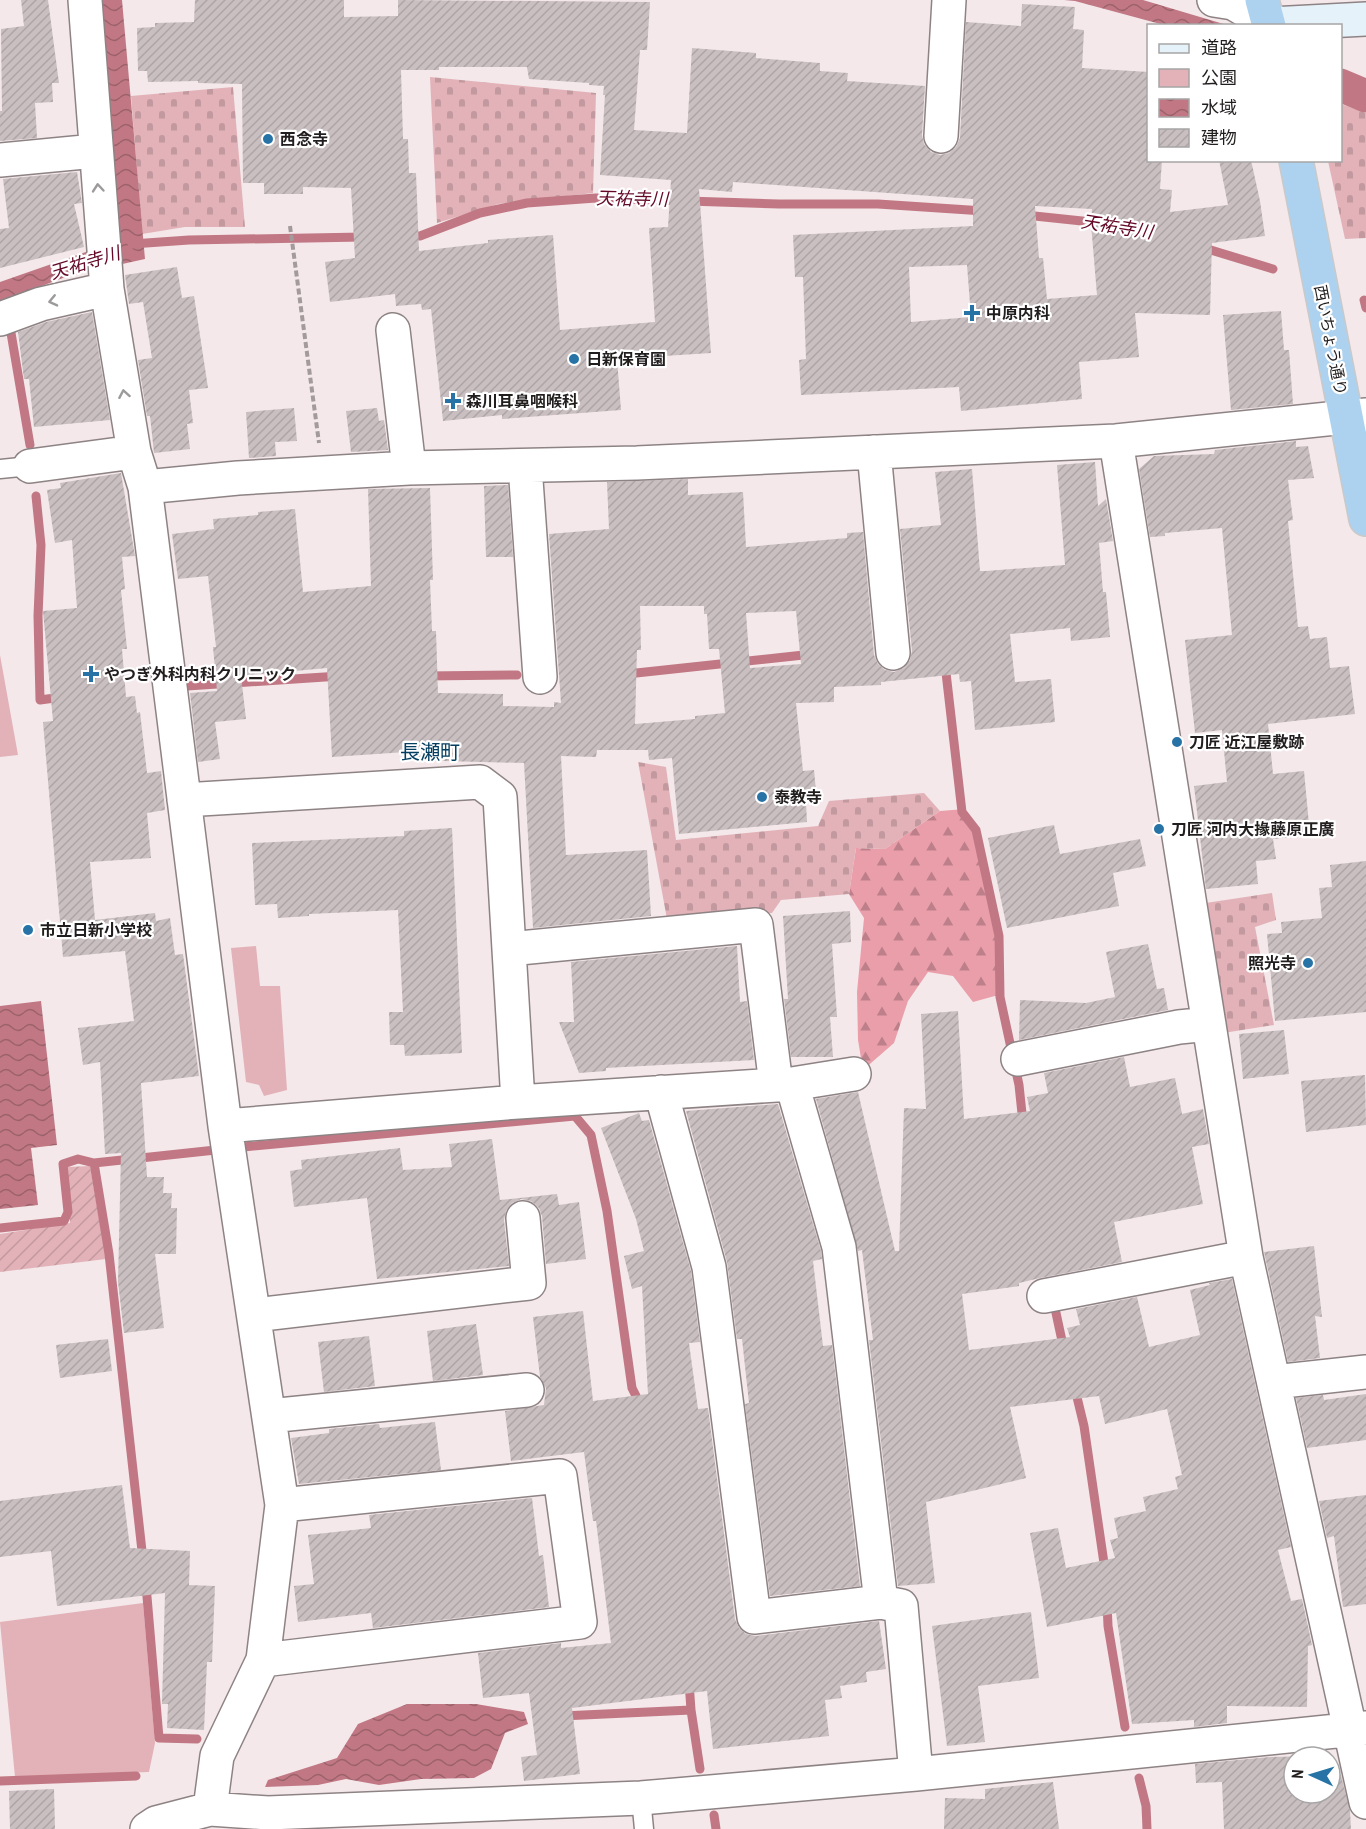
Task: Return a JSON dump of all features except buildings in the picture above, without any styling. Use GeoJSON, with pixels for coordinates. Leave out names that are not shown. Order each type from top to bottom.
{"type":"FeatureCollection","features":[{"type":"Feature","properties":{"kind":"highway","name":"西いちょう通り"},"geometry":{"type":"LineString","coordinates":[[1296,162],[1356,416],[1366,519]]}},
{"type":"Feature","properties":{"kind":"street"},"geometry":{"type":"LineString","coordinates":[[85,0],[105,268],[134,452],[145,487],[228,1142],[282,1505],[263,1660],[217,1756],[210,1809]]}},
{"type":"Feature","properties":{"kind":"street"},"geometry":{"type":"LineString","coordinates":[[941,136],[949,0]]}},
{"type":"Feature","properties":{"kind":"street"},"geometry":{"type":"LineString","coordinates":[[1214,0],[1233,3],[1267,17],[1366,19]]}},
{"type":"Feature","properties":{"kind":"street"},"geometry":{"type":"LineString","coordinates":[[0,160],[95,151]]}},
{"type":"Feature","properties":{"kind":"street"},"geometry":{"type":"LineString","coordinates":[[0,319],[41,304],[105,268]]}},
{"type":"Feature","properties":{"kind":"street"},"geometry":{"type":"LineString","coordinates":[[393,330],[409,468]]}},
{"type":"Feature","properties":{"kind":"street"},"geometry":{"type":"LineString","coordinates":[[145,487],[238,478],[409,468],[637,463],[1116,441],[1356,416]]}},
{"type":"Feature","properties":{"kind":"street"},"geometry":{"type":"LineString","coordinates":[[1116,441],[1246,1257],[1358,1729],[1366,1802]]}},
{"type":"Feature","properties":{"kind":"street"},"geometry":{"type":"LineString","coordinates":[[15,468],[134,452]]}},
{"type":"Feature","properties":{"kind":"street"},"geometry":{"type":"LineString","coordinates":[[874,452],[892,648]]}},
{"type":"Feature","properties":{"kind":"street"},"geometry":{"type":"LineString","coordinates":[[525,466],[540,677]]}},
{"type":"Feature","properties":{"kind":"street"},"geometry":{"type":"LineString","coordinates":[[184,800],[480,782],[500,797],[518,1102]]}},
{"type":"Feature","properties":{"kind":"street"},"geometry":{"type":"LineString","coordinates":[[509,949],[756,925],[784,1084],[839,1247],[881,1602]]}},
{"type":"Feature","properties":{"kind":"street"},"geometry":{"type":"LineString","coordinates":[[1018,1059],[1179,1027],[1209,1024]]}},
{"type":"Feature","properties":{"kind":"street"},"geometry":{"type":"LineString","coordinates":[[228,1142],[518,1102],[784,1084],[854,1074]]}},
{"type":"Feature","properties":{"kind":"street"},"geometry":{"type":"LineString","coordinates":[[661,1092],[709,1267],[754,1617],[881,1602],[901,1606],[916,1774]]}},
{"type":"Feature","properties":{"kind":"street"},"geometry":{"type":"LineString","coordinates":[[254,1315],[529,1283],[523,1218]]}},
{"type":"Feature","properties":{"kind":"street"},"geometry":{"type":"LineString","coordinates":[[1052,1294],[1246,1257]]}},
{"type":"Feature","properties":{"kind":"street"},"geometry":{"type":"LineString","coordinates":[[1274,1382],[1366,1372]]}},
{"type":"Feature","properties":{"kind":"street"},"geometry":{"type":"LineString","coordinates":[[269,1416],[527,1390]]}},
{"type":"Feature","properties":{"kind":"street"},"geometry":{"type":"LineString","coordinates":[[263,1660],[580,1622],[560,1476],[282,1505]]}},
{"type":"Feature","properties":{"kind":"street"},"geometry":{"type":"LineString","coordinates":[[147,1829],[156,1823],[210,1809],[268,1813],[289,1820],[643,1813],[916,1774],[1358,1729]]}},
{"type":"Feature","properties":{"kind":"path"},"geometry":{"type":"LineString","coordinates":[[290,226],[323,474]]}},
{"type":"Feature","properties":{"kind":"green space"},"geometry":{"type":"Polygon","coordinates":[[[430,77],[596,93],[593,193],[498,204],[437,223],[430,77]]]}},
{"type":"Feature","properties":{"kind":"green space"},"geometry":{"type":"Polygon","coordinates":[[[233,87],[245,227],[185,227],[142,234],[131,96],[233,87]]]}},
{"type":"Feature","properties":{"kind":"green space"},"geometry":{"type":"Polygon","coordinates":[[[1342,104],[1366,113],[1366,238],[1345,239],[1328,162],[1342,162],[1342,104]]]}},
{"type":"Feature","properties":{"kind":"green space"},"geometry":{"type":"Polygon","coordinates":[[[0,655],[18,755],[0,757],[0,655]]]}},
{"type":"Feature","properties":{"kind":"green space"},"geometry":{"type":"Polygon","coordinates":[[[638,762],[666,767],[676,840],[818,826],[829,801],[924,793],[940,811],[885,849],[856,848],[849,894],[781,900],[772,913],[667,919],[638,762]]]}},
{"type":"Feature","properties":{"kind":"green space"},"geometry":{"type":"Polygon","coordinates":[[[965,809],[977,827],[1002,932],[1002,994],[973,1002],[953,976],[928,972],[908,1001],[894,1043],[863,1070],[858,1040],[857,992],[864,918],[849,894],[856,848],[885,849],[940,811],[965,809]]]}},
{"type":"Feature","properties":{"kind":"green space"},"geometry":{"type":"Polygon","coordinates":[[[1272,893],[1276,920],[1255,927],[1274,1025],[1217,1034],[1199,904],[1272,893]]]}},
{"type":"Feature","properties":{"kind":"green space"},"geometry":{"type":"Polygon","coordinates":[[[256,946],[260,986],[280,986],[287,1090],[264,1096],[259,1085],[246,1082],[231,948],[256,946]]]}},
{"type":"Feature","properties":{"kind":"green space"},"geometry":{"type":"Polygon","coordinates":[[[90,1166],[106,1259],[0,1272],[0,1234],[70,1223],[67,1167],[90,1166]]]}},
{"type":"Feature","properties":{"kind":"green space"},"geometry":{"type":"Polygon","coordinates":[[[143,1603],[155,1743],[149,1772],[15,1777],[0,1622],[143,1603]]]}},
{"type":"Feature","properties":{"kind":"water"},"geometry":{"type":"Polygon","coordinates":[[[101,0],[122,0],[145,259],[68,276],[0,302],[0,282],[103,246],[101,0]]]}},
{"type":"Feature","properties":{"kind":"water"},"geometry":{"type":"Polygon","coordinates":[[[1064,0],[1143,0],[1224,24],[1160,24],[1064,0]]]}},
{"type":"Feature","properties":{"kind":"water"},"geometry":{"type":"Polygon","coordinates":[[[41,1001],[57,1145],[31,1148],[38,1205],[0,1209],[0,1006],[41,1001]]]}},
{"type":"Feature","properties":{"kind":"water"},"geometry":{"type":"Polygon","coordinates":[[[407,1704],[476,1704],[524,1712],[528,1724],[505,1733],[491,1769],[474,1778],[421,1779],[379,1785],[346,1779],[318,1785],[265,1787],[268,1780],[337,1758],[358,1724],[407,1704]]]}},
{"type":"Feature","properties":{"kind":"waterway"},"geometry":{"type":"LineString","coordinates":[[1342,86],[1366,96]]}},
{"type":"Feature","properties":{"kind":"waterway","name":"天祐寺川"},"geometry":{"type":"LineString","coordinates":[[407,236],[420,236],[480,213],[527,203],[596,198],[779,204],[878,204],[984,211]]}},
{"type":"Feature","properties":{"kind":"waterway","name":"天祐寺川"},"geometry":{"type":"LineString","coordinates":[[1025,215],[1101,223]]}},
{"type":"Feature","properties":{"kind":"waterway","name":"天祐寺川"},"geometry":{"type":"LineString","coordinates":[[132,244],[189,240],[363,237]]}},
{"type":"Feature","properties":{"kind":"waterway","name":"天祐寺川"},"geometry":{"type":"LineString","coordinates":[[1201,247],[1273,269]]}},
{"type":"Feature","properties":{"kind":"waterway"},"geometry":{"type":"LineString","coordinates":[[1364,300],[1366,308]]}},
{"type":"Feature","properties":{"kind":"waterway"},"geometry":{"type":"LineString","coordinates":[[11,333],[30,445]]}},
{"type":"Feature","properties":{"kind":"waterway"},"geometry":{"type":"LineString","coordinates":[[36,496],[41,545],[38,616],[40,700],[62,697]]}},
{"type":"Feature","properties":{"kind":"waterway"},"geometry":{"type":"LineString","coordinates":[[627,674],[813,654]]}},
{"type":"Feature","properties":{"kind":"waterway"},"geometry":{"type":"LineString","coordinates":[[945,664],[962,812],[976,830],[999,936],[1000,997],[1019,1085],[1023,1123]]}},
{"type":"Feature","properties":{"kind":"waterway"},"geometry":{"type":"LineString","coordinates":[[426,676],[517,675]]}},
{"type":"Feature","properties":{"kind":"waterway"},"geometry":{"type":"LineString","coordinates":[[187,686],[340,676]]}},
{"type":"Feature","properties":{"kind":"waterway"},"geometry":{"type":"LineString","coordinates":[[0,1228],[64,1221],[68,1212],[63,1164],[78,1159],[94,1163],[575,1116],[591,1135],[607,1211],[632,1388],[641,1406]]}},
{"type":"Feature","properties":{"kind":"waterway"},"geometry":{"type":"LineString","coordinates":[[94,1163],[109,1254],[143,1560]]}},
{"type":"Feature","properties":{"kind":"waterway"},"geometry":{"type":"LineString","coordinates":[[1053,1299],[1064,1350]]}},
{"type":"Feature","properties":{"kind":"waterway"},"geometry":{"type":"LineString","coordinates":[[1075,1389],[1084,1426],[1105,1570]]}},
{"type":"Feature","properties":{"kind":"waterway"},"geometry":{"type":"LineString","coordinates":[[146,1585],[159,1738],[197,1739]]}},
{"type":"Feature","properties":{"kind":"waterway"},"geometry":{"type":"LineString","coordinates":[[1107,1602],[1108,1626],[1125,1727]]}},
{"type":"Feature","properties":{"kind":"waterway"},"geometry":{"type":"LineString","coordinates":[[689,1682],[700,1769]]}},
{"type":"Feature","properties":{"kind":"waterway"},"geometry":{"type":"LineString","coordinates":[[562,1716],[691,1710]]}},
{"type":"Feature","properties":{"kind":"waterway"},"geometry":{"type":"LineString","coordinates":[[0,1781],[136,1776]]}},
{"type":"Feature","properties":{"kind":"waterway"},"geometry":{"type":"LineString","coordinates":[[1139,1778],[1146,1806],[1147,1829]]}},
{"type":"Feature","properties":{"kind":"waterway"},"geometry":{"type":"LineString","coordinates":[[714,1815],[716,1829]]}},
{"type":"Feature","properties":{"kind":"place","name":"西念寺"},"geometry":{"type":"Point","coordinates":[268,139]}},
{"type":"Feature","properties":{"kind":"place","name":"中原内科"},"geometry":{"type":"Point","coordinates":[972,313]}},
{"type":"Feature","properties":{"kind":"place","name":"日新保育園"},"geometry":{"type":"Point","coordinates":[574,359]}},
{"type":"Feature","properties":{"kind":"place","name":"森川耳鼻咽喉科"},"geometry":{"type":"Point","coordinates":[453,401]}},
{"type":"Feature","properties":{"kind":"place","name":"やつぎ外科内科クリニック"},"geometry":{"type":"Point","coordinates":[91,674]}},
{"type":"Feature","properties":{"kind":"place","name":"刀匠 近江屋敷跡"},"geometry":{"type":"Point","coordinates":[1177,742]}},
{"type":"Feature","properties":{"kind":"place","name":"泰教寺"},"geometry":{"type":"Point","coordinates":[762,797]}},
{"type":"Feature","properties":{"kind":"place","name":"刀匠 河内大掾藤原正廣"},"geometry":{"type":"Point","coordinates":[1159,829]}},
{"type":"Feature","properties":{"kind":"place","name":"市立日新小学校"},"geometry":{"type":"Point","coordinates":[28,930]}},
{"type":"Feature","properties":{"kind":"place","name":"照光寺"},"geometry":{"type":"Point","coordinates":[1308,963]}},
{"type":"Feature","properties":{"kind":"district","name":"長瀬町"},"geometry":{"type":"Point","coordinates":[430,752]}}]}
